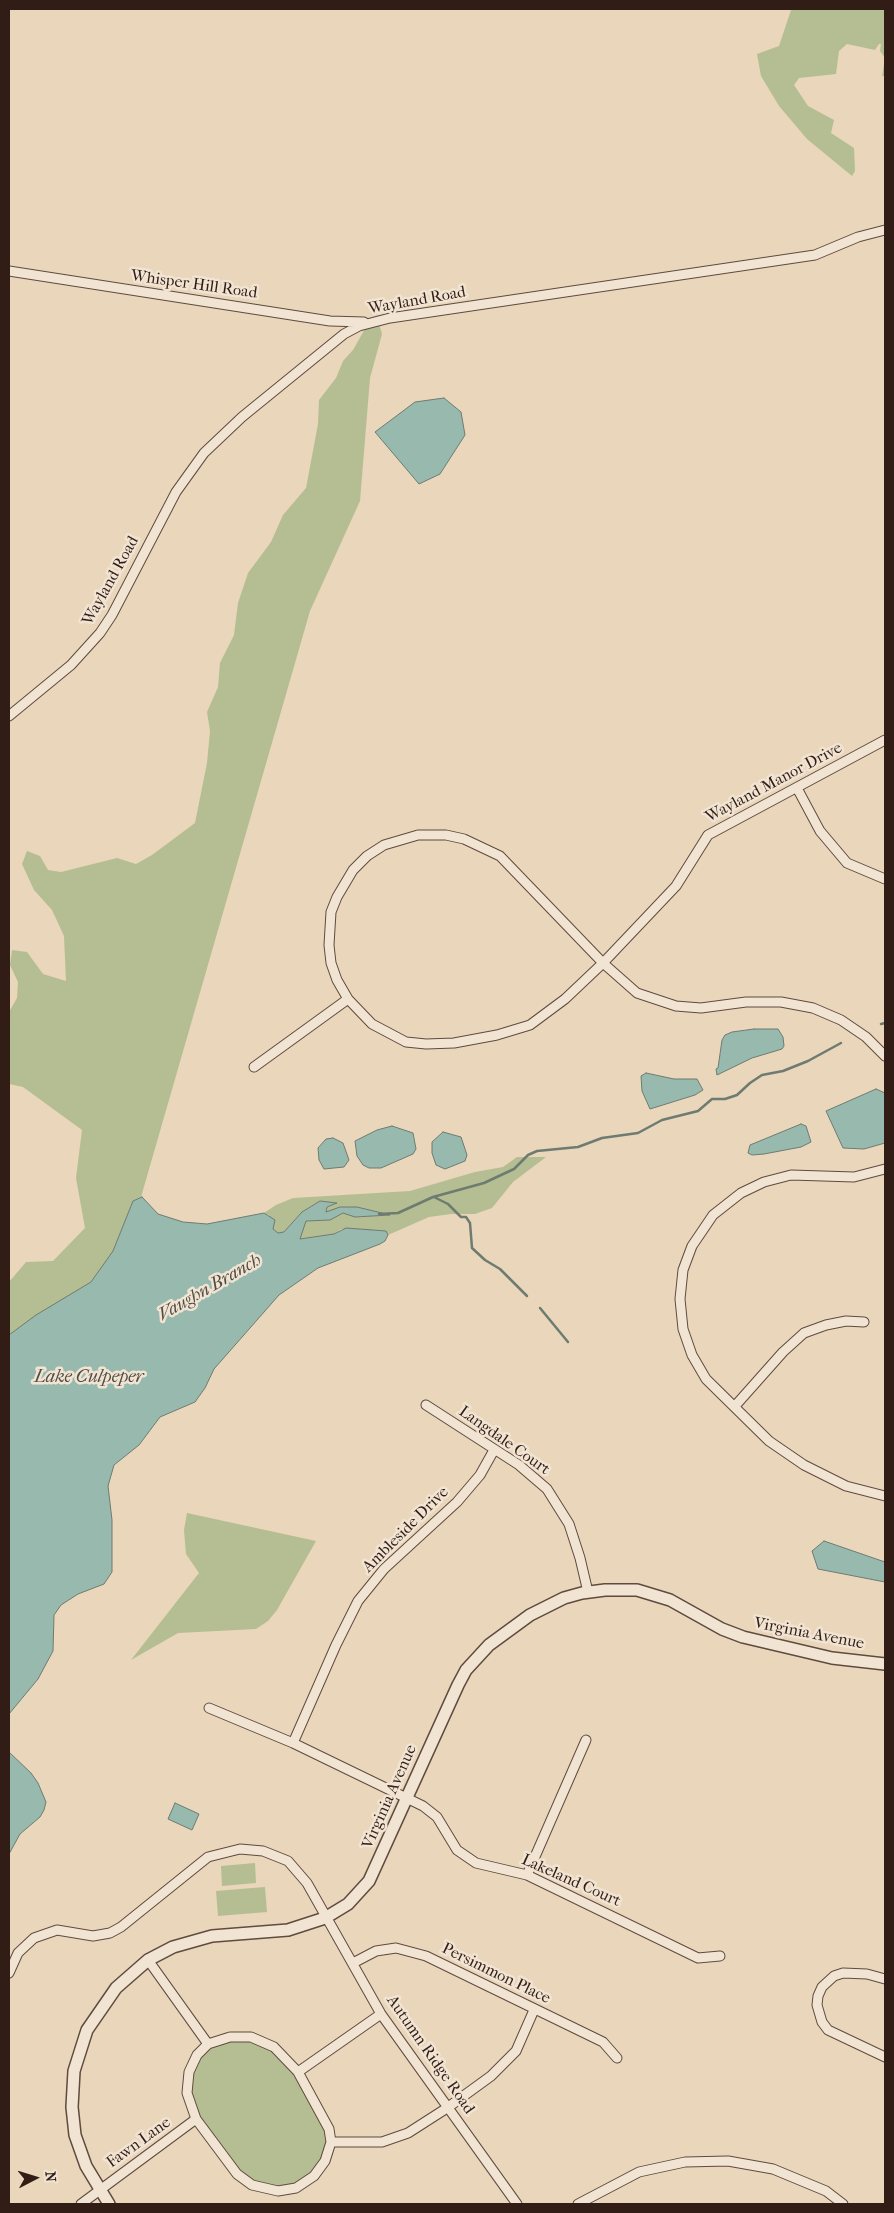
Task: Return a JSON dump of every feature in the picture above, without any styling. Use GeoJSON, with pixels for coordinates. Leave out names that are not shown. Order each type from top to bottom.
{"type":"FeatureCollection","features":[{"type":"Feature","properties":{"kind":"street","name":"Wayland Road"},"geometry":{"type":"LineString","coordinates":[[9,716],[71,665],[100,633],[112,616],[176,492],[204,453],[242,417],[329,344],[344,334],[375,321],[815,255],[858,237],[885,230]]}},
{"type":"Feature","properties":{"kind":"street","name":"Whisper Hill Road"},"geometry":{"type":"LineString","coordinates":[[9,270],[330,321],[375,321]]}},
{"type":"Feature","properties":{"kind":"street","name":"Wayland Manor Drive"},"geometry":{"type":"LineString","coordinates":[[885,740],[708,835],[688,864],[676,886],[660,904],[603,963],[565,999],[530,1025],[497,1035],[454,1042],[426,1044],[406,1042],[372,1024],[348,999],[337,980],[331,963],[329,945],[331,912],[337,897],[353,870],[367,856],[384,845],[418,834],[446,835],[464,839],[500,856],[603,963],[637,993],[676,1006],[701,1008],[746,1002],[781,1002],[813,1008],[841,1020],[866,1037],[885,1056]]}},
{"type":"Feature","properties":{"kind":"street"},"geometry":{"type":"LineString","coordinates":[[797,788],[820,831],[847,863],[885,879]]}},
{"type":"Feature","properties":{"kind":"street"},"geometry":{"type":"LineString","coordinates":[[254,1067],[348,999]]}},
{"type":"Feature","properties":{"kind":"street"},"geometry":{"type":"LineString","coordinates":[[885,1169],[854,1177],[791,1175],[764,1182],[741,1193],[713,1214],[692,1246],[683,1270],[680,1299],[682,1329],[692,1355],[706,1379],[769,1441],[804,1466],[846,1486],[885,1496]]}},
{"type":"Feature","properties":{"kind":"street"},"geometry":{"type":"LineString","coordinates":[[735,1406],[783,1352],[804,1333],[826,1325],[846,1321],[864,1322]]}},
{"type":"Feature","properties":{"kind":"street","name":"Langdale Court"},"geometry":{"type":"LineString","coordinates":[[426,1405],[519,1465],[547,1489],[569,1524],[588,1592]]}},
{"type":"Feature","properties":{"kind":"street","name":"Ambleside Drive"},"geometry":{"type":"LineString","coordinates":[[293,1743],[335,1647],[358,1601],[384,1569],[457,1502],[480,1475],[494,1450]]}},
{"type":"Feature","properties":{"kind":"street","name":"Virginia Avenue"},"geometry":{"type":"LineString","coordinates":[[110,2204],[100,2191],[86,2166],[75,2135],[72,2106],[74,2070],[87,2030],[111,1995],[116,1988],[148,1960],[173,1947],[212,1936],[288,1930],[325,1918],[348,1904],[369,1881],[458,1685],[479,1654],[530,1615],[564,1598],[588,1592],[620,1589],[654,1594],[677,1604],[722,1629],[750,1640],[832,1658],[885,1664]]}},
{"type":"Feature","properties":{"kind":"street","name":"Lakeland Court"},"geometry":{"type":"LineString","coordinates":[[209,1708],[293,1743],[407,1800],[423,1806],[437,1817],[457,1850],[476,1862],[527,1875],[698,1958],[720,1956]]}},
{"type":"Feature","properties":{"kind":"street"},"geometry":{"type":"LineString","coordinates":[[527,1875],[586,1740]]}},
{"type":"Feature","properties":{"kind":"street","name":"Autumn Ridge Road"},"geometry":{"type":"LineString","coordinates":[[9,1973],[18,1953],[34,1938],[57,1930],[93,1936],[110,1933],[208,1857],[240,1849],[263,1851],[288,1861],[307,1883],[380,2014],[518,2204]]}},
{"type":"Feature","properties":{"kind":"street","name":"Persimmon Place"},"geometry":{"type":"LineString","coordinates":[[353,1963],[376,1951],[396,1948],[426,1956],[603,2042],[617,2058]]}},
{"type":"Feature","properties":{"kind":"street"},"geometry":{"type":"LineString","coordinates":[[148,1960],[208,2044]]}},
{"type":"Feature","properties":{"kind":"street"},"geometry":{"type":"LineString","coordinates":[[885,1979],[867,1974],[842,1973],[834,1976],[822,1987],[817,2005],[822,2022],[828,2030],[885,2056]]}},
{"type":"Feature","properties":{"kind":"street"},"geometry":{"type":"LineString","coordinates":[[331,2142],[382,2142],[408,2133],[447,2108],[491,2076],[516,2051],[534,2010]]}},
{"type":"Feature","properties":{"kind":"street"},"geometry":{"type":"LineString","coordinates":[[298,2072],[380,2014]]}},
{"type":"Feature","properties":{"kind":"street"},"geometry":{"type":"LineString","coordinates":[[230,2037],[250,2037],[274,2047],[298,2072],[329,2129],[331,2142],[324,2161],[314,2176],[296,2188],[278,2191],[252,2185],[237,2174],[196,2119],[187,2093],[189,2072],[197,2055],[208,2044],[230,2037]]}},
{"type":"Feature","properties":{"kind":"street","name":"Fawn Lane"},"geometry":{"type":"LineString","coordinates":[[81,2204],[196,2119]]}},
{"type":"Feature","properties":{"kind":"street"},"geometry":{"type":"LineString","coordinates":[[578,2204],[639,2172],[685,2162],[728,2161],[773,2169],[826,2191],[843,2204]]}},
{"type":"Feature","properties":{"kind":"green space"},"geometry":{"type":"Polygon","coordinates":[[[885,9],[885,58],[880,51],[881,44],[875,50],[847,44],[839,51],[836,74],[799,78],[794,85],[808,106],[834,120],[831,133],[854,148],[855,171],[852,176],[807,139],[779,106],[761,76],[757,54],[779,46],[791,10],[885,9]]]}},
{"type":"Feature","properties":{"kind":"green space"},"geometry":{"type":"Polygon","coordinates":[[[885,58],[885,76],[882,76],[885,58]]]}},
{"type":"Feature","properties":{"kind":"green space"},"geometry":{"type":"Polygon","coordinates":[[[379,324],[382,334],[370,378],[360,501],[310,611],[141,1197],[133,1201],[113,1252],[91,1282],[9,1335],[9,1282],[26,1262],[53,1261],[85,1228],[76,1178],[82,1130],[23,1087],[9,1084],[9,1012],[17,998],[18,982],[10,965],[12,950],[27,952],[43,974],[66,981],[64,936],[52,910],[34,890],[22,864],[27,851],[40,856],[48,870],[61,872],[117,858],[136,864],[152,855],[195,823],[207,763],[210,731],[207,712],[218,687],[220,663],[234,635],[238,603],[248,573],[271,542],[283,515],[306,488],[318,424],[319,400],[336,378],[343,361],[353,350],[366,327],[379,324]]]}},
{"type":"Feature","properties":{"kind":"green space"},"geometry":{"type":"Polygon","coordinates":[[[517,1157],[546,1157],[513,1182],[492,1208],[475,1214],[451,1214],[429,1217],[388,1235],[386,1231],[341,1229],[334,1234],[300,1239],[306,1221],[330,1220],[343,1213],[355,1217],[387,1215],[357,1207],[326,1212],[327,1207],[335,1203],[320,1201],[302,1212],[284,1232],[278,1233],[273,1229],[269,1215],[264,1213],[276,1205],[293,1198],[410,1191],[475,1172],[503,1167],[517,1157]]]}},
{"type":"Feature","properties":{"kind":"green space"},"geometry":{"type":"Polygon","coordinates":[[[187,1513],[316,1541],[277,1610],[268,1621],[256,1629],[178,1633],[131,1660],[199,1573],[186,1554],[184,1530],[187,1513]]]}},
{"type":"Feature","properties":{"kind":"green space"},"geometry":{"type":"Polygon","coordinates":[[[255,1863],[256,1883],[222,1886],[221,1866],[255,1863]]]}},
{"type":"Feature","properties":{"kind":"green space"},"geometry":{"type":"Polygon","coordinates":[[[265,1887],[267,1912],[218,1916],[216,1891],[265,1887]]]}},
{"type":"Feature","properties":{"kind":"green space"},"geometry":{"type":"Polygon","coordinates":[[[237,2037],[274,2047],[298,2072],[331,2142],[317,2171],[296,2188],[252,2185],[196,2119],[187,2093],[189,2072],[208,2044],[237,2037]]]}},
{"type":"Feature","properties":{"kind":"water"},"geometry":{"type":"Polygon","coordinates":[[[444,398],[461,412],[465,435],[440,474],[419,484],[375,432],[415,402],[444,398]]]}},
{"type":"Feature","properties":{"kind":"water"},"geometry":{"type":"Polygon","coordinates":[[[754,1029],[778,1029],[783,1037],[784,1046],[782,1049],[752,1058],[717,1075],[716,1069],[718,1068],[722,1040],[725,1035],[732,1032],[754,1029]]]}},
{"type":"Feature","properties":{"kind":"water"},"geometry":{"type":"Polygon","coordinates":[[[646,1073],[674,1079],[697,1079],[703,1090],[695,1095],[650,1109],[642,1091],[641,1076],[646,1073]]]}},
{"type":"Feature","properties":{"kind":"water"},"geometry":{"type":"Polygon","coordinates":[[[876,1089],[885,1093],[885,1143],[864,1149],[843,1148],[826,1111],[876,1089]]]}},
{"type":"Feature","properties":{"kind":"water"},"geometry":{"type":"Polygon","coordinates":[[[801,1124],[806,1126],[811,1142],[801,1147],[764,1154],[752,1155],[748,1153],[750,1145],[801,1124]]]}},
{"type":"Feature","properties":{"kind":"water"},"geometry":{"type":"Polygon","coordinates":[[[392,1126],[413,1133],[416,1149],[413,1154],[381,1168],[369,1168],[363,1165],[357,1156],[355,1141],[377,1130],[392,1126]]]}},
{"type":"Feature","properties":{"kind":"water"},"geometry":{"type":"Polygon","coordinates":[[[443,1132],[461,1137],[467,1155],[465,1161],[445,1169],[436,1165],[432,1153],[432,1142],[443,1132]]]}},
{"type":"Feature","properties":{"kind":"water"},"geometry":{"type":"Polygon","coordinates":[[[333,1138],[343,1143],[349,1160],[344,1167],[324,1169],[319,1160],[318,1148],[326,1139],[333,1138]]]}},
{"type":"Feature","properties":{"kind":"water","name":"Lake Culpeper"},"geometry":{"type":"Polygon","coordinates":[[[142,1197],[158,1214],[183,1222],[207,1224],[264,1213],[275,1220],[273,1229],[278,1233],[284,1232],[302,1212],[320,1201],[337,1203],[327,1207],[326,1212],[340,1207],[357,1207],[390,1215],[355,1217],[343,1213],[330,1220],[306,1221],[300,1239],[334,1234],[346,1228],[386,1231],[388,1235],[385,1241],[380,1244],[318,1268],[279,1295],[214,1369],[205,1388],[195,1402],[160,1417],[139,1445],[114,1465],[108,1486],[112,1520],[112,1572],[104,1584],[78,1594],[61,1605],[54,1615],[53,1651],[38,1679],[9,1714],[9,1335],[36,1315],[91,1282],[113,1251],[133,1201],[142,1197]]]}},
{"type":"Feature","properties":{"kind":"water"},"geometry":{"type":"Polygon","coordinates":[[[824,1541],[885,1562],[885,1582],[818,1569],[812,1551],[824,1541]]]}},
{"type":"Feature","properties":{"kind":"water"},"geometry":{"type":"Polygon","coordinates":[[[9,1752],[31,1773],[38,1783],[46,1802],[40,1817],[20,1834],[9,1854],[9,1752]]]}},
{"type":"Feature","properties":{"kind":"water"},"geometry":{"type":"Polygon","coordinates":[[[175,1803],[199,1814],[192,1830],[168,1819],[175,1803]]]}},
{"type":"Feature","properties":{"kind":"waterway","name":"Vaughn Branch"},"geometry":{"type":"LineString","coordinates":[[881,1024],[885,1023]]}},
{"type":"Feature","properties":{"kind":"waterway","name":"Vaughn Branch"},"geometry":{"type":"LineString","coordinates":[[379,1214],[398,1213],[433,1197],[484,1183],[514,1169],[528,1155],[537,1151],[578,1147],[602,1138],[638,1133],[662,1120],[698,1111],[712,1099],[725,1099],[737,1095],[762,1075],[783,1071],[808,1061],[841,1043]]}},
{"type":"Feature","properties":{"kind":"waterway"},"geometry":{"type":"LineString","coordinates":[[434,1197],[448,1204],[461,1217],[466,1217],[470,1223],[472,1248],[485,1260],[500,1269],[527,1296]]}},
{"type":"Feature","properties":{"kind":"waterway"},"geometry":{"type":"LineString","coordinates":[[540,1308],[568,1342]]}}]}
